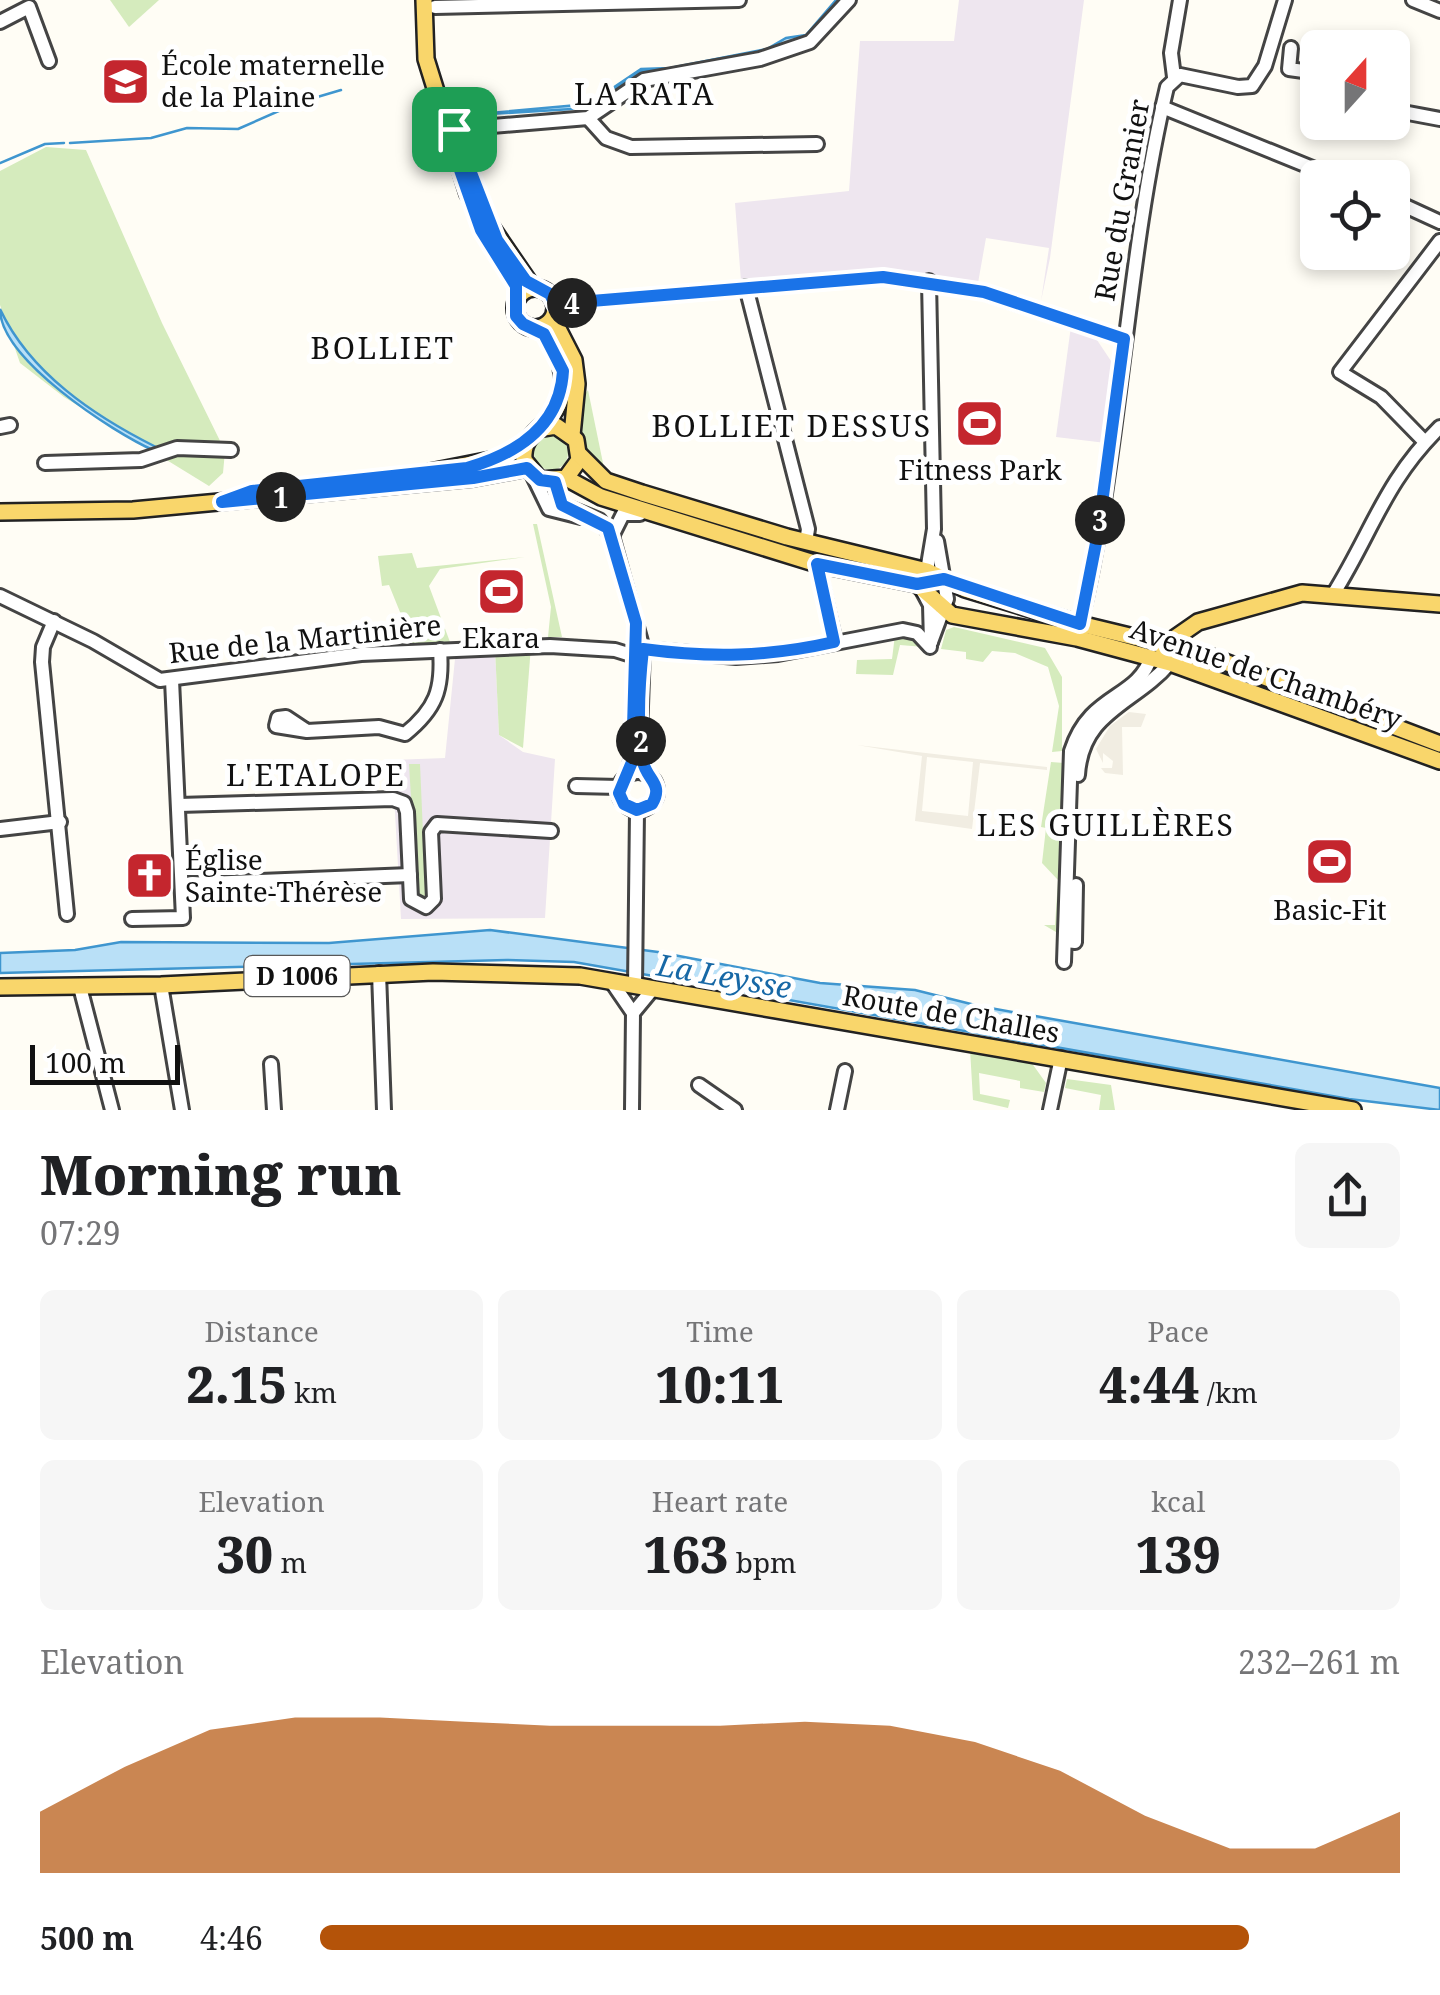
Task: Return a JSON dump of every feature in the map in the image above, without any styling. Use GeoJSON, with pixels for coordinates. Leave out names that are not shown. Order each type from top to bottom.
{"type":"FeatureCollection","features":[{"type":"Feature","properties":{"kind":"main road"},"geometry":{"type":"LineString","coordinates":[[431,2],[426,59],[472,193]]}},
{"type":"Feature","properties":{"kind":"main road"},"geometry":{"type":"LineString","coordinates":[[486,228],[526,292]]}},
{"type":"Feature","properties":{"kind":"main road"},"geometry":{"type":"LineString","coordinates":[[526,292],[550,294],[574,360],[577,384],[572,434],[580,454],[606,481],[806,542],[850,561]]}},
{"type":"Feature","properties":{"kind":"main road"},"geometry":{"type":"LineString","coordinates":[[0,512],[93,508],[467,468],[501,458],[524,444],[557,406],[563,371],[538,328],[523,324],[516,316],[526,292]]}},
{"type":"Feature","properties":{"kind":"main road"},"geometry":{"type":"LineString","coordinates":[[538,328],[554,312]]}},
{"type":"Feature","properties":{"kind":"main road"},"geometry":{"type":"LineString","coordinates":[[538,429],[556,426],[572,434]]}},
{"type":"Feature","properties":{"kind":"main road"},"geometry":{"type":"LineString","coordinates":[[524,444],[530,472]]}},
{"type":"Feature","properties":{"kind":"main road"},"geometry":{"type":"LineString","coordinates":[[561,480],[580,454]]}},
{"type":"Feature","properties":{"kind":"main road"},"geometry":{"type":"LineString","coordinates":[[93,508],[133,510],[530,472],[817,564],[850,561]]}},
{"type":"Feature","properties":{"kind":"main road"},"geometry":{"type":"LineString","coordinates":[[222,502],[252,491]]}},
{"type":"Feature","properties":{"kind":"main road","name":"Avenue de Chambéry"},"geometry":{"type":"LineString","coordinates":[[850,561],[936,590],[1167,654],[1440,762]]}},
{"type":"Feature","properties":{"kind":"main road","name":"Avenue de Chambéry"},"geometry":{"type":"LineString","coordinates":[[936,590],[1080,624],[1440,744]]}},
{"type":"Feature","properties":{"kind":"main road"},"geometry":{"type":"LineString","coordinates":[[1167,654],[1198,622],[1302,593],[1440,604]]}},
{"type":"Feature","properties":{"kind":"main road","name":"Route de Challes"},"geometry":{"type":"LineString","coordinates":[[0,986],[161,985],[379,974],[541,972],[634,980],[652,990],[1353,1110]]}},
{"type":"Feature","properties":{"kind":"street"},"geometry":{"type":"LineString","coordinates":[[431,2],[740,0]]}},
{"type":"Feature","properties":{"kind":"street"},"geometry":{"type":"LineString","coordinates":[[450,130],[588,118],[644,80],[760,59],[810,42],[849,0]]}},
{"type":"Feature","properties":{"kind":"street"},"geometry":{"type":"LineString","coordinates":[[1174,77],[1171,53],[1180,0]]}},
{"type":"Feature","properties":{"kind":"street","name":"Rue du Granier"},"geometry":{"type":"LineString","coordinates":[[1080,624],[1162,107],[1174,77],[1252,86],[1265,66],[1285,0]]}},
{"type":"Feature","properties":{"kind":"street"},"geometry":{"type":"LineString","coordinates":[[1413,0],[1440,11]]}},
{"type":"Feature","properties":{"kind":"street"},"geometry":{"type":"LineString","coordinates":[[0,22],[29,7],[49,61]]}},
{"type":"Feature","properties":{"kind":"street"},"geometry":{"type":"LineString","coordinates":[[1291,48],[1289,70],[1300,71]]}},
{"type":"Feature","properties":{"kind":"street"},"geometry":{"type":"LineString","coordinates":[[1162,107],[1300,163]]}},
{"type":"Feature","properties":{"kind":"street"},"geometry":{"type":"LineString","coordinates":[[1410,113],[1440,119]]}},
{"type":"Feature","properties":{"kind":"street"},"geometry":{"type":"LineString","coordinates":[[588,118],[606,138],[631,148],[817,144]]}},
{"type":"Feature","properties":{"kind":"street"},"geometry":{"type":"LineString","coordinates":[[472,193],[486,228]]}},
{"type":"Feature","properties":{"kind":"street"},"geometry":{"type":"LineString","coordinates":[[1410,208],[1440,222]]}},
{"type":"Feature","properties":{"kind":"street"},"geometry":{"type":"LineString","coordinates":[[1425,442],[1381,397],[1340,372],[1440,241]]}},
{"type":"Feature","properties":{"kind":"street"},"geometry":{"type":"LineString","coordinates":[[554,312],[858,277],[929,281],[984,292],[1124,339]]}},
{"type":"Feature","properties":{"kind":"street"},"geometry":{"type":"LineString","coordinates":[[929,281],[936,590]]}},
{"type":"Feature","properties":{"kind":"street"},"geometry":{"type":"LineString","coordinates":[[746,287],[804,512],[806,542]]}},
{"type":"Feature","properties":{"kind":"street"},"geometry":{"type":"LineString","coordinates":[[1334,593],[1352,565],[1390,483],[1440,427]]}},
{"type":"Feature","properties":{"kind":"street"},"geometry":{"type":"LineString","coordinates":[[45,463],[140,460],[176,448],[231,450]]}},
{"type":"Feature","properties":{"kind":"street"},"geometry":{"type":"LineString","coordinates":[[530,472],[550,509],[566,516],[588,516]]}},
{"type":"Feature","properties":{"kind":"street"},"geometry":{"type":"LineString","coordinates":[[561,480],[562,505],[604,523],[612,536],[636,623],[640,736],[646,774],[655,782],[657,794],[652,804],[637,810]]}},
{"type":"Feature","properties":{"kind":"street"},"geometry":{"type":"LineString","coordinates":[[612,536],[618,518],[629,512],[691,522]]}},
{"type":"Feature","properties":{"kind":"street"},"geometry":{"type":"LineString","coordinates":[[817,564],[834,642]]}},
{"type":"Feature","properties":{"kind":"street","name":"Rue de la Martinière"},"geometry":{"type":"LineString","coordinates":[[0,596],[54,621],[148,676],[172,680],[337,656],[440,650],[561,646],[615,650],[639,658],[736,657],[778,654],[903,630],[916,633],[930,646]]}},
{"type":"Feature","properties":{"kind":"street"},"geometry":{"type":"LineString","coordinates":[[54,621],[43,647],[42,662],[67,914]]}},
{"type":"Feature","properties":{"kind":"street"},"geometry":{"type":"LineString","coordinates":[[307,731],[379,727],[405,734],[437,700],[442,679],[440,650]]}},
{"type":"Feature","properties":{"kind":"street"},"geometry":{"type":"LineString","coordinates":[[1064,962],[1070,757],[1084,720],[1096,706],[1137,681],[1167,654]]}},
{"type":"Feature","properties":{"kind":"street"},"geometry":{"type":"LineString","coordinates":[[1066,941],[1075,942],[1080,756],[1093,727],[1167,654]]}},
{"type":"Feature","properties":{"kind":"street"},"geometry":{"type":"LineString","coordinates":[[620,793],[630,774],[639,658]]}},
{"type":"Feature","properties":{"kind":"street"},"geometry":{"type":"LineString","coordinates":[[132,919],[170,927],[183,918],[172,680]]}},
{"type":"Feature","properties":{"kind":"street"},"geometry":{"type":"LineString","coordinates":[[1070,757],[1078,784]]}},
{"type":"Feature","properties":{"kind":"street"},"geometry":{"type":"LineString","coordinates":[[630,774],[646,774]]}},
{"type":"Feature","properties":{"kind":"street"},"geometry":{"type":"LineString","coordinates":[[576,786],[620,793],[637,810],[634,980]]}},
{"type":"Feature","properties":{"kind":"street"},"geometry":{"type":"LineString","coordinates":[[179,805],[394,799],[404,803],[411,900],[426,907],[434,899],[431,832],[437,824],[551,831]]}},
{"type":"Feature","properties":{"kind":"street"},"geometry":{"type":"LineString","coordinates":[[0,828],[60,822]]}},
{"type":"Feature","properties":{"kind":"street"},"geometry":{"type":"LineString","coordinates":[[183,884],[410,875]]}},
{"type":"Feature","properties":{"kind":"street"},"geometry":{"type":"LineString","coordinates":[[379,974],[384,1110]]}},
{"type":"Feature","properties":{"kind":"street"},"geometry":{"type":"LineString","coordinates":[[611,981],[633,1012],[632,1110]]}},
{"type":"Feature","properties":{"kind":"street"},"geometry":{"type":"LineString","coordinates":[[161,985],[182,1110]]}},
{"type":"Feature","properties":{"kind":"street"},"geometry":{"type":"LineString","coordinates":[[80,987],[112,1110]]}},
{"type":"Feature","properties":{"kind":"street"},"geometry":{"type":"LineString","coordinates":[[633,1012],[652,990]]}},
{"type":"Feature","properties":{"kind":"street"},"geometry":{"type":"LineString","coordinates":[[1050,1110],[1061,1058]]}},
{"type":"Feature","properties":{"kind":"street"},"geometry":{"type":"LineString","coordinates":[[271,1064],[274,1110]]}},
{"type":"Feature","properties":{"kind":"street"},"geometry":{"type":"LineString","coordinates":[[837,1110],[846,1071]]}},
{"type":"Feature","properties":{"kind":"street"},"geometry":{"type":"LineString","coordinates":[[699,1085],[735,1110]]}},
{"type":"Feature","properties":{"kind":"shaded area"},"geometry":{"type":"Polygon","coordinates":[[[959,0],[1084,0],[1050,258],[1041,301],[1049,248],[986,238],[978,283],[882,275],[742,294],[735,203],[849,191],[860,41],[954,41],[959,0]]]}},
{"type":"Feature","properties":{"kind":"shaded area"},"geometry":{"type":"Polygon","coordinates":[[[1071,326],[1095,337],[1113,364],[1115,384],[1106,443],[1056,437],[1071,326]]]}},
{"type":"Feature","properties":{"kind":"shaded area"},"geometry":{"type":"Polygon","coordinates":[[[495,648],[499,735],[523,752],[555,759],[545,918],[401,919],[392,760],[445,758],[456,649],[495,648]]]}},
{"type":"Feature","properties":{"kind":"shaded area"},"geometry":{"type":"Polygon","coordinates":[[[1129,712],[1146,714],[1141,727],[1122,727],[1123,775],[1105,773],[1101,768],[1112,768],[1113,761],[1103,753],[1103,763],[1096,749],[1110,726],[1129,712]]]}},
{"type":"Feature","properties":{"kind":"shaded area"},"geometry":{"type":"Polygon","coordinates":[[[857,745],[1047,770],[980,763],[972,829],[915,821],[922,756],[857,745]],[[927,757],[922,811],[968,816],[973,762],[927,757]]]}},
{"type":"Feature","properties":{"kind":"green space"},"geometry":{"type":"Polygon","coordinates":[[[110,0],[159,0],[129,27],[110,0]]]}},
{"type":"Feature","properties":{"kind":"green space"},"geometry":{"type":"Polygon","coordinates":[[[46,147],[86,150],[162,323],[225,451],[223,473],[209,486],[64,397],[20,363],[0,305],[0,171],[46,147]]]}},
{"type":"Feature","properties":{"kind":"green space"},"geometry":{"type":"Polygon","coordinates":[[[588,390],[604,468],[593,460],[581,429],[580,408],[588,390]]]}},
{"type":"Feature","properties":{"kind":"green space"},"geometry":{"type":"Polygon","coordinates":[[[551,436],[563,441],[568,453],[563,465],[551,470],[539,465],[534,453],[539,441],[551,436]]]}},
{"type":"Feature","properties":{"kind":"green space"},"geometry":{"type":"Polygon","coordinates":[[[533,524],[537,524],[562,637],[548,637],[551,607],[533,524]]]}},
{"type":"Feature","properties":{"kind":"green space"},"geometry":{"type":"Polygon","coordinates":[[[412,553],[417,568],[525,557],[440,569],[429,586],[450,642],[413,644],[389,585],[382,586],[378,556],[412,553]]]}},
{"type":"Feature","properties":{"kind":"green space"},"geometry":{"type":"Polygon","coordinates":[[[954,627],[1045,648],[1062,677],[1062,751],[1052,752],[1059,706],[1048,667],[1015,653],[992,651],[983,662],[966,659],[966,652],[941,649],[946,630],[954,627]]]}},
{"type":"Feature","properties":{"kind":"green space"},"geometry":{"type":"Polygon","coordinates":[[[895,635],[914,636],[924,647],[900,645],[893,675],[856,674],[857,660],[892,659],[895,635]]]}},
{"type":"Feature","properties":{"kind":"green space"},"geometry":{"type":"Polygon","coordinates":[[[531,646],[523,748],[499,735],[495,648],[531,646]]]}},
{"type":"Feature","properties":{"kind":"green space"},"geometry":{"type":"Polygon","coordinates":[[[1051,762],[1064,763],[1060,928],[1056,932],[1044,925],[1055,925],[1058,880],[1042,863],[1046,828],[1041,827],[1051,762]]]}},
{"type":"Feature","properties":{"kind":"green space"},"geometry":{"type":"Polygon","coordinates":[[[409,764],[420,764],[426,903],[417,898],[409,764]]]}},
{"type":"Feature","properties":{"kind":"green space"},"geometry":{"type":"Polygon","coordinates":[[[970,1049],[1031,1062],[1046,1083],[1044,1092],[1020,1088],[1020,1081],[979,1073],[980,1094],[1010,1100],[1008,1108],[973,1100],[970,1049]]]}},
{"type":"Feature","properties":{"kind":"green space"},"geometry":{"type":"Polygon","coordinates":[[[1067,1079],[1111,1085],[1115,1110],[1099,1110],[1101,1095],[1065,1088],[1067,1079]]]}},
{"type":"Feature","properties":{"kind":"water"},"geometry":{"type":"Polygon","coordinates":[[[840,0],[807,37],[765,52],[672,70],[642,71],[588,108],[457,116],[589,104],[641,69],[670,68],[767,49],[786,38],[806,35],[840,0]]]}},
{"type":"Feature","properties":{"kind":"water"},"geometry":{"type":"Polygon","coordinates":[[[0,309],[46,373],[87,407],[156,447],[155,451],[87,411],[38,371],[5,329],[0,309]]]}},
{"type":"Feature","properties":{"kind":"water","name":"La Leysse"},"geometry":{"type":"Polygon","coordinates":[[[490,930],[658,952],[820,983],[915,990],[979,1006],[1440,1088],[1440,1110],[1349,1099],[574,962],[507,960],[0,973],[0,953],[75,950],[121,942],[329,943],[490,930]]]}},
{"type":"Feature","properties":{"kind":"waterway"},"geometry":{"type":"LineString","coordinates":[[70,143],[151,138],[187,128],[238,129],[297,103],[341,90]]}},
{"type":"Feature","properties":{"kind":"waterway"},"geometry":{"type":"LineString","coordinates":[[0,163],[45,144],[64,143]]}},
{"type":"Feature","properties":{"kind":"place","name":"École maternelle de la Plaine"},"geometry":{"type":"Point","coordinates":[126,81]}},
{"type":"Feature","properties":{"kind":"place","name":"Fitness Park"},"geometry":{"type":"Point","coordinates":[980,423]}},
{"type":"Feature","properties":{"kind":"place","name":"Ekara"},"geometry":{"type":"Point","coordinates":[501,591]}},
{"type":"Feature","properties":{"kind":"place","name":"Basic-Fit"},"geometry":{"type":"Point","coordinates":[1330,862]}},
{"type":"Feature","properties":{"kind":"place","name":"Église Sainte-Thérèse"},"geometry":{"type":"Point","coordinates":[150,876]}},
{"type":"Feature","properties":{"kind":"district","name":"LA RATA"},"geometry":{"type":"Point","coordinates":[645,95]}},
{"type":"Feature","properties":{"kind":"district","name":"BOLLIET"},"geometry":{"type":"Point","coordinates":[383,349]}},
{"type":"Feature","properties":{"kind":"district","name":"BOLLIET DESSUS"},"geometry":{"type":"Point","coordinates":[792,427]}},
{"type":"Feature","properties":{"kind":"district","name":"L'ETALOPE"},"geometry":{"type":"Point","coordinates":[316,776]}},
{"type":"Feature","properties":{"kind":"district","name":"LES GUILLÈRES"},"geometry":{"type":"Point","coordinates":[1106,826]}},
{"type":"Feature","properties":{"kind":"route"},"geometry":{"type":"LineString","coordinates":[[454,129],[497,240],[526,281],[533,288],[545,290],[555,304],[830,278],[883,277],[984,292],[1124,339],[1098,533],[1080,624],[1000,601],[944,579],[917,584],[817,564],[834,642],[778,654],[736,657],[643,649],[640,736],[646,774],[655,782],[657,794],[648,808],[637,810],[627,807],[619,793],[632,762],[636,623],[608,528],[599,520],[562,505],[555,482],[540,480],[527,468],[473,478],[222,502],[252,491],[467,468],[501,458],[524,444],[552,415],[562,386],[558,355],[538,328],[528,327],[516,316],[516,286],[486,242],[476,219],[446,130],[454,129]]}}]}
